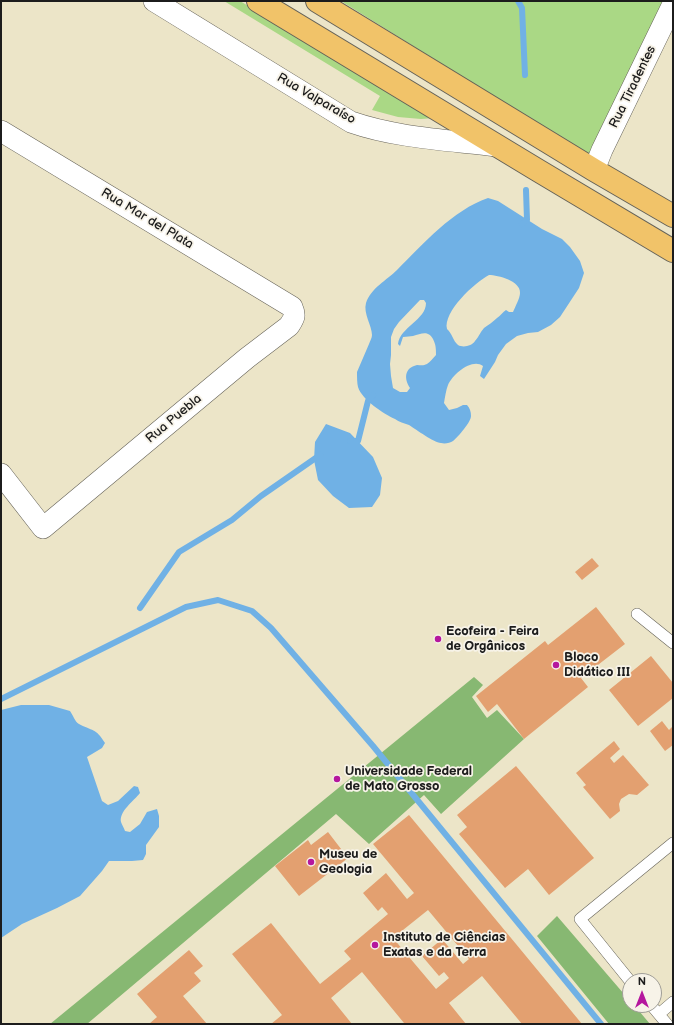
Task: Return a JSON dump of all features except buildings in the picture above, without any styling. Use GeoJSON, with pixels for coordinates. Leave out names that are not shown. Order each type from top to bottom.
{"type":"FeatureCollection","features":[{"type":"Feature","properties":{"kind":"main road"},"geometry":{"type":"LineString","coordinates":[[258,1],[673,251]]}},
{"type":"Feature","properties":{"kind":"main road"},"geometry":{"type":"LineString","coordinates":[[317,1],[594,170],[673,216]]}},
{"type":"Feature","properties":{"kind":"street","name":"Rua Valparaíso"},"geometry":{"type":"LineString","coordinates":[[154,1],[351,122],[400,134],[497,146]]}},
{"type":"Feature","properties":{"kind":"street","name":"Rua Tiradentes"},"geometry":{"type":"LineString","coordinates":[[594,170],[602,150],[673,4]]}},
{"type":"Feature","properties":{"kind":"street","name":"Rua Mar del Plata"},"geometry":{"type":"LineString","coordinates":[[1,132],[292,307]]}},
{"type":"Feature","properties":{"kind":"street","name":"Rua Puebla"},"geometry":{"type":"LineString","coordinates":[[1,474],[44,528],[247,358],[289,326],[295,313],[292,307]]}},
{"type":"Feature","properties":{"kind":"lane"},"geometry":{"type":"LineString","coordinates":[[637,614],[673,643]]}},
{"type":"Feature","properties":{"kind":"lane"},"geometry":{"type":"LineString","coordinates":[[624,973],[580,919],[673,843]]}},
{"type":"Feature","properties":{"kind":"lane"},"geometry":{"type":"LineString","coordinates":[[667,1024],[659,1014],[673,1002]]}},
{"type":"Feature","properties":{"kind":"green space"},"geometry":{"type":"Polygon","coordinates":[[[224,1],[240,1],[434,118],[421,119],[398,117],[372,110],[380,96],[224,1]]]}},
{"type":"Feature","properties":{"kind":"green space"},"geometry":{"type":"Polygon","coordinates":[[[341,1],[665,1],[591,157],[341,1]]]}},
{"type":"Feature","properties":{"kind":"green space"},"geometry":{"type":"Polygon","coordinates":[[[474,677],[483,685],[472,697],[487,718],[497,710],[524,739],[441,814],[424,795],[369,844],[336,814],[87,1024],[50,1024],[474,677]]]}},
{"type":"Feature","properties":{"kind":"green space"},"geometry":{"type":"Polygon","coordinates":[[[557,916],[622,992],[622,1013],[641,1013],[650,1024],[609,1024],[537,936],[557,916]]]}},
{"type":"Feature","properties":{"kind":"water"},"geometry":{"type":"Polygon","coordinates":[[[488,198],[498,201],[542,229],[562,239],[580,261],[584,273],[579,288],[560,317],[551,325],[538,332],[517,336],[506,344],[484,379],[480,376],[483,366],[479,364],[474,364],[463,368],[454,376],[448,385],[444,403],[449,410],[467,405],[471,416],[467,425],[453,441],[443,443],[425,436],[409,425],[385,414],[369,402],[360,392],[357,372],[372,335],[365,307],[368,298],[375,289],[439,229],[475,203],[488,198]],[[489,275],[468,291],[455,307],[447,322],[447,329],[456,343],[460,346],[474,343],[481,331],[506,310],[513,312],[520,293],[517,285],[498,276],[489,275]],[[420,300],[399,322],[391,337],[391,376],[393,388],[400,392],[407,392],[410,388],[406,378],[407,371],[413,366],[427,364],[436,355],[434,341],[429,334],[403,337],[400,346],[398,344],[403,333],[418,319],[425,309],[426,303],[424,300],[420,300]]]}},
{"type":"Feature","properties":{"kind":"water"},"geometry":{"type":"Polygon","coordinates":[[[326,424],[350,433],[373,457],[382,478],[380,495],[372,507],[349,508],[333,496],[318,480],[314,460],[315,442],[326,424]]]}},
{"type":"Feature","properties":{"kind":"water"},"geometry":{"type":"Polygon","coordinates":[[[21,705],[49,705],[70,711],[78,723],[94,730],[105,743],[102,748],[87,757],[102,801],[108,805],[118,801],[134,786],[138,787],[140,793],[122,814],[121,822],[125,831],[130,832],[140,824],[147,812],[157,809],[159,816],[159,827],[146,845],[146,854],[143,860],[109,861],[80,896],[22,924],[1,938],[1,710],[21,705]]]}},
{"type":"Feature","properties":{"kind":"waterway"},"geometry":{"type":"LineString","coordinates":[[518,1],[522,8],[525,75]]}},
{"type":"Feature","properties":{"kind":"waterway"},"geometry":{"type":"LineString","coordinates":[[522,224],[527,220],[526,190]]}},
{"type":"Feature","properties":{"kind":"waterway"},"geometry":{"type":"LineString","coordinates":[[350,441],[358,441],[368,401],[373,395]]}},
{"type":"Feature","properties":{"kind":"waterway"},"geometry":{"type":"LineString","coordinates":[[140,608],[179,552],[232,520],[261,496],[320,455]]}},
{"type":"Feature","properties":{"kind":"waterway"},"geometry":{"type":"LineString","coordinates":[[1,699],[186,607],[218,600],[252,611],[271,628],[373,746],[601,1024]]}},
{"type":"Feature","properties":{"kind":"place","name":"Ecofeira - Feira de Orgânicos"},"geometry":{"type":"Point","coordinates":[438,639]}},
{"type":"Feature","properties":{"kind":"place","name":"Bloco Didático III"},"geometry":{"type":"Point","coordinates":[556,665]}},
{"type":"Feature","properties":{"kind":"place","name":"Universidade Federal de Mato Grosso"},"geometry":{"type":"Point","coordinates":[337,779]}},
{"type":"Feature","properties":{"kind":"place","name":"Museu de Geologia"},"geometry":{"type":"Point","coordinates":[311,862]}},
{"type":"Feature","properties":{"kind":"place","name":"Instituto de Ciências Exatas e da Terra"},"geometry":{"type":"Point","coordinates":[375,945]}}]}
